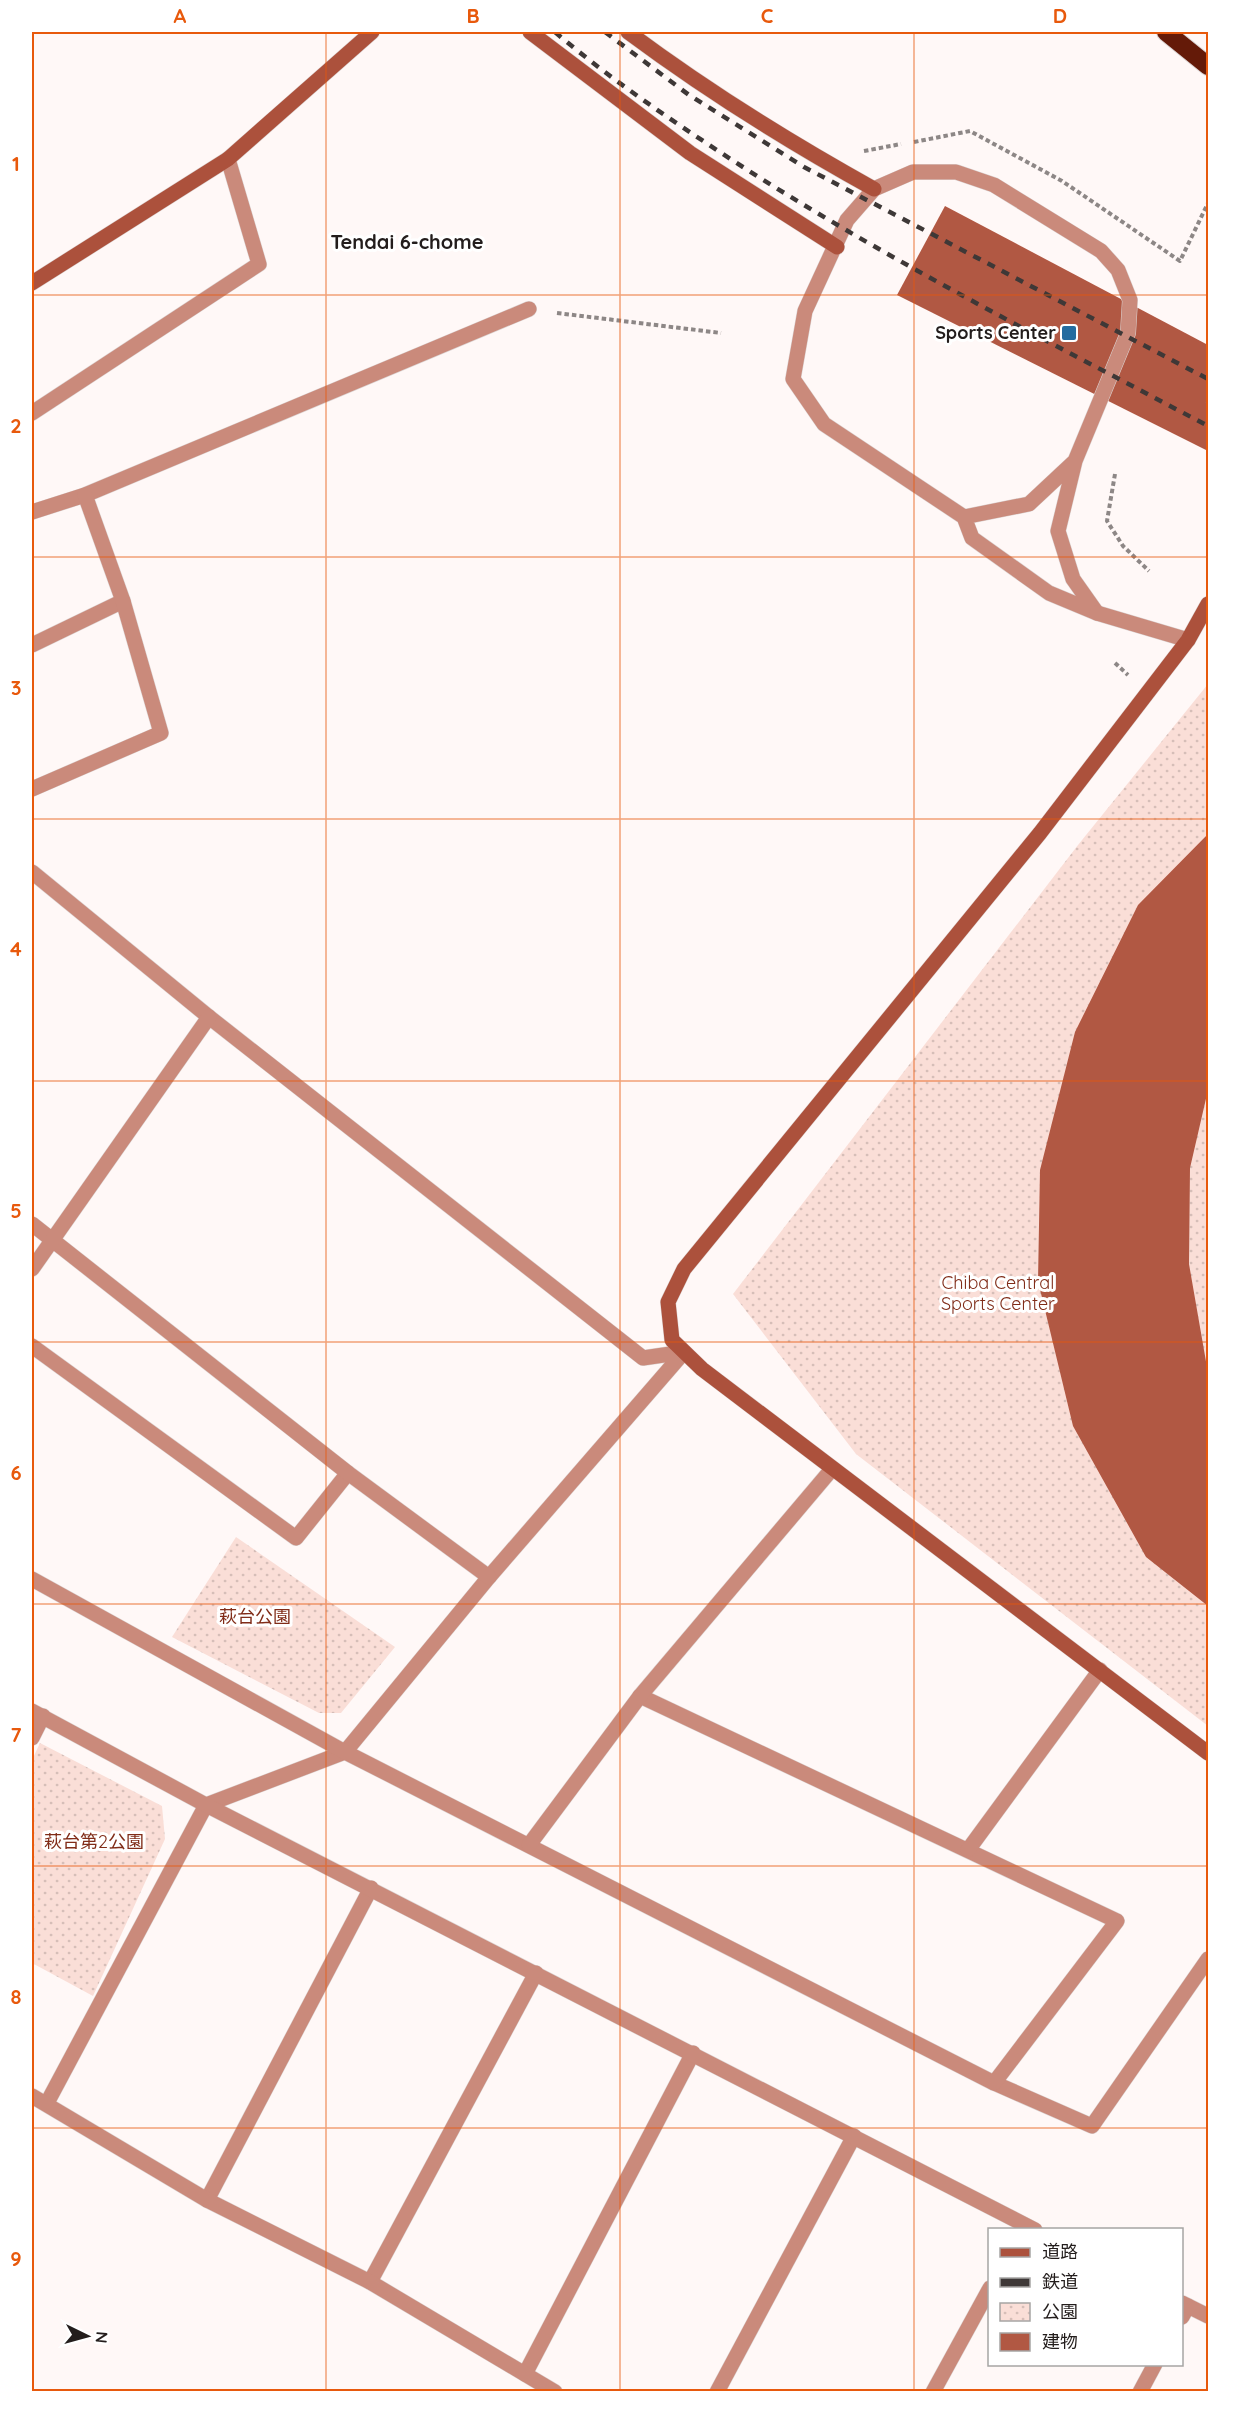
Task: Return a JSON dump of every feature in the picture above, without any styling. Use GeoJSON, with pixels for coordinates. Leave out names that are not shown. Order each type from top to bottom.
{"type":"FeatureCollection","features":[{"type":"Feature","properties":{"kind":"highway"},"geometry":{"type":"LineString","coordinates":[[1166,32],[1209,66]]}},
{"type":"Feature","properties":{"kind":"street"},"geometry":{"type":"LineString","coordinates":[[32,283],[228,159],[372,32]]}},
{"type":"Feature","properties":{"kind":"street"},"geometry":{"type":"LineString","coordinates":[[530,32],[690,153],[837,247]]}},
{"type":"Feature","properties":{"kind":"street"},"geometry":{"type":"LineString","coordinates":[[628,32],[813,155],[874,189]]}},
{"type":"Feature","properties":{"kind":"street"},"geometry":{"type":"LineString","coordinates":[[32,412],[259,264],[228,159]]}},
{"type":"Feature","properties":{"kind":"street"},"geometry":{"type":"LineString","coordinates":[[1097,613],[1073,579],[1058,531],[1075,460],[1128,333],[1130,300],[1118,270],[1101,251],[994,184],[957,172],[913,172],[874,189],[847,220],[837,247],[806,311],[793,379],[824,424],[964,517],[972,538],[1049,593],[1097,613],[1188,640]]}},
{"type":"Feature","properties":{"kind":"street"},"geometry":{"type":"LineString","coordinates":[[32,512],[85,495],[529,309]]}},
{"type":"Feature","properties":{"kind":"street"},"geometry":{"type":"LineString","coordinates":[[964,517],[1029,504],[1075,460]]}},
{"type":"Feature","properties":{"kind":"street"},"geometry":{"type":"LineString","coordinates":[[32,789],[161,734],[123,601],[85,495]]}},
{"type":"Feature","properties":{"kind":"street"},"geometry":{"type":"LineString","coordinates":[[32,645],[123,601]]}},
{"type":"Feature","properties":{"kind":"street"},"geometry":{"type":"LineString","coordinates":[[1209,604],[1188,640],[1040,833],[684,1269],[668,1302],[672,1340],[702,1369],[1209,1753]]}},
{"type":"Feature","properties":{"kind":"street"},"geometry":{"type":"LineString","coordinates":[[32,872],[209,1017],[643,1358],[684,1352]]}},
{"type":"Feature","properties":{"kind":"street"},"geometry":{"type":"LineString","coordinates":[[32,1269],[209,1017]]}},
{"type":"Feature","properties":{"kind":"street"},"geometry":{"type":"LineString","coordinates":[[32,1224],[348,1473],[489,1577]]}},
{"type":"Feature","properties":{"kind":"street"},"geometry":{"type":"LineString","coordinates":[[32,1346],[296,1538],[348,1473]]}},
{"type":"Feature","properties":{"kind":"street"},"geometry":{"type":"LineString","coordinates":[[47,2103],[206,1804],[345,1752],[489,1577],[684,1352]]}},
{"type":"Feature","properties":{"kind":"street"},"geometry":{"type":"LineString","coordinates":[[529,1845],[640,1696],[832,1469]]}},
{"type":"Feature","properties":{"kind":"street"},"geometry":{"type":"LineString","coordinates":[[32,1579],[345,1752],[994,2084],[1092,2126],[1209,1959]]}},
{"type":"Feature","properties":{"kind":"street"},"geometry":{"type":"LineString","coordinates":[[968,1850],[1101,1670]]}},
{"type":"Feature","properties":{"kind":"street"},"geometry":{"type":"LineString","coordinates":[[640,1696],[1117,1921],[994,2084]]}},
{"type":"Feature","properties":{"kind":"street"},"geometry":{"type":"LineString","coordinates":[[32,1738],[37,1714],[206,1804],[854,2136],[1026,2228]]}},
{"type":"Feature","properties":{"kind":"street"},"geometry":{"type":"LineString","coordinates":[[207,2200],[371,1888]]}},
{"type":"Feature","properties":{"kind":"street"},"geometry":{"type":"LineString","coordinates":[[370,2282],[536,1973]]}},
{"type":"Feature","properties":{"kind":"street"},"geometry":{"type":"LineString","coordinates":[[525,2374],[693,2053]]}},
{"type":"Feature","properties":{"kind":"street"},"geometry":{"type":"LineString","coordinates":[[32,2096],[207,2200],[370,2282],[555,2391]]}},
{"type":"Feature","properties":{"kind":"street"},"geometry":{"type":"LineString","coordinates":[[717,2391],[854,2136]]}},
{"type":"Feature","properties":{"kind":"street"},"geometry":{"type":"LineString","coordinates":[[933,2391],[988,2292]]}},
{"type":"Feature","properties":{"kind":"street"},"geometry":{"type":"LineString","coordinates":[[1184,2308],[1209,2316]]}},
{"type":"Feature","properties":{"kind":"street"},"geometry":{"type":"LineString","coordinates":[[1140,2391],[1154,2366]]}},
{"type":"Feature","properties":{"kind":"path"},"geometry":{"type":"LineString","coordinates":[[529,309],[721,333]]}},
{"type":"Feature","properties":{"kind":"path"},"geometry":{"type":"LineString","coordinates":[[1115,474],[1107,521],[1123,546],[1149,571]]}},
{"type":"Feature","properties":{"kind":"green space","name":"Chiba Central Sports Center"},"geometry":{"type":"Polygon","coordinates":[[[1208,684],[1208,1726],[856,1454],[733,1294],[1078,845],[1208,684]]]}},
{"type":"Feature","properties":{"kind":"green space","name":"萩台公園"},"geometry":{"type":"Polygon","coordinates":[[[236,1537],[395,1647],[341,1713],[319,1713],[172,1637],[236,1537]]]}},
{"type":"Feature","properties":{"kind":"green space","name":"萩台第2公園"},"geometry":{"type":"Polygon","coordinates":[[[40,1743],[162,1806],[165,1839],[93,1996],[32,1963],[32,1760],[40,1743]]]}},
{"type":"Feature","properties":{"kind":"building"},"geometry":{"type":"Polygon","coordinates":[[[945,206],[1208,345],[1208,451],[897,295],[945,206]]]}},
{"type":"Feature","properties":{"kind":"building"},"geometry":{"type":"Polygon","coordinates":[[[1208,834],[1208,1090],[1190,1168],[1189,1264],[1208,1373],[1208,1606],[1146,1557],[1073,1426],[1038,1281],[1040,1170],[1075,1032],[1138,905],[1208,834]]]}},
{"type":"Feature","properties":{"kind":"railway"},"geometry":{"type":"LineString","coordinates":[[555,32],[641,99],[686,130],[848,231],[967,298],[1208,426]]}},
{"type":"Feature","properties":{"kind":"railway"},"geometry":{"type":"LineString","coordinates":[[605,32],[689,95],[804,167],[1208,379]]}},
{"type":"Feature","properties":{"kind":"place","name":"Sports Center"},"geometry":{"type":"Point","coordinates":[1069,333]}},
{"type":"Feature","properties":{"kind":"district","name":"Tendai 6-chome"},"geometry":{"type":"Point","coordinates":[407,242]}}]}
